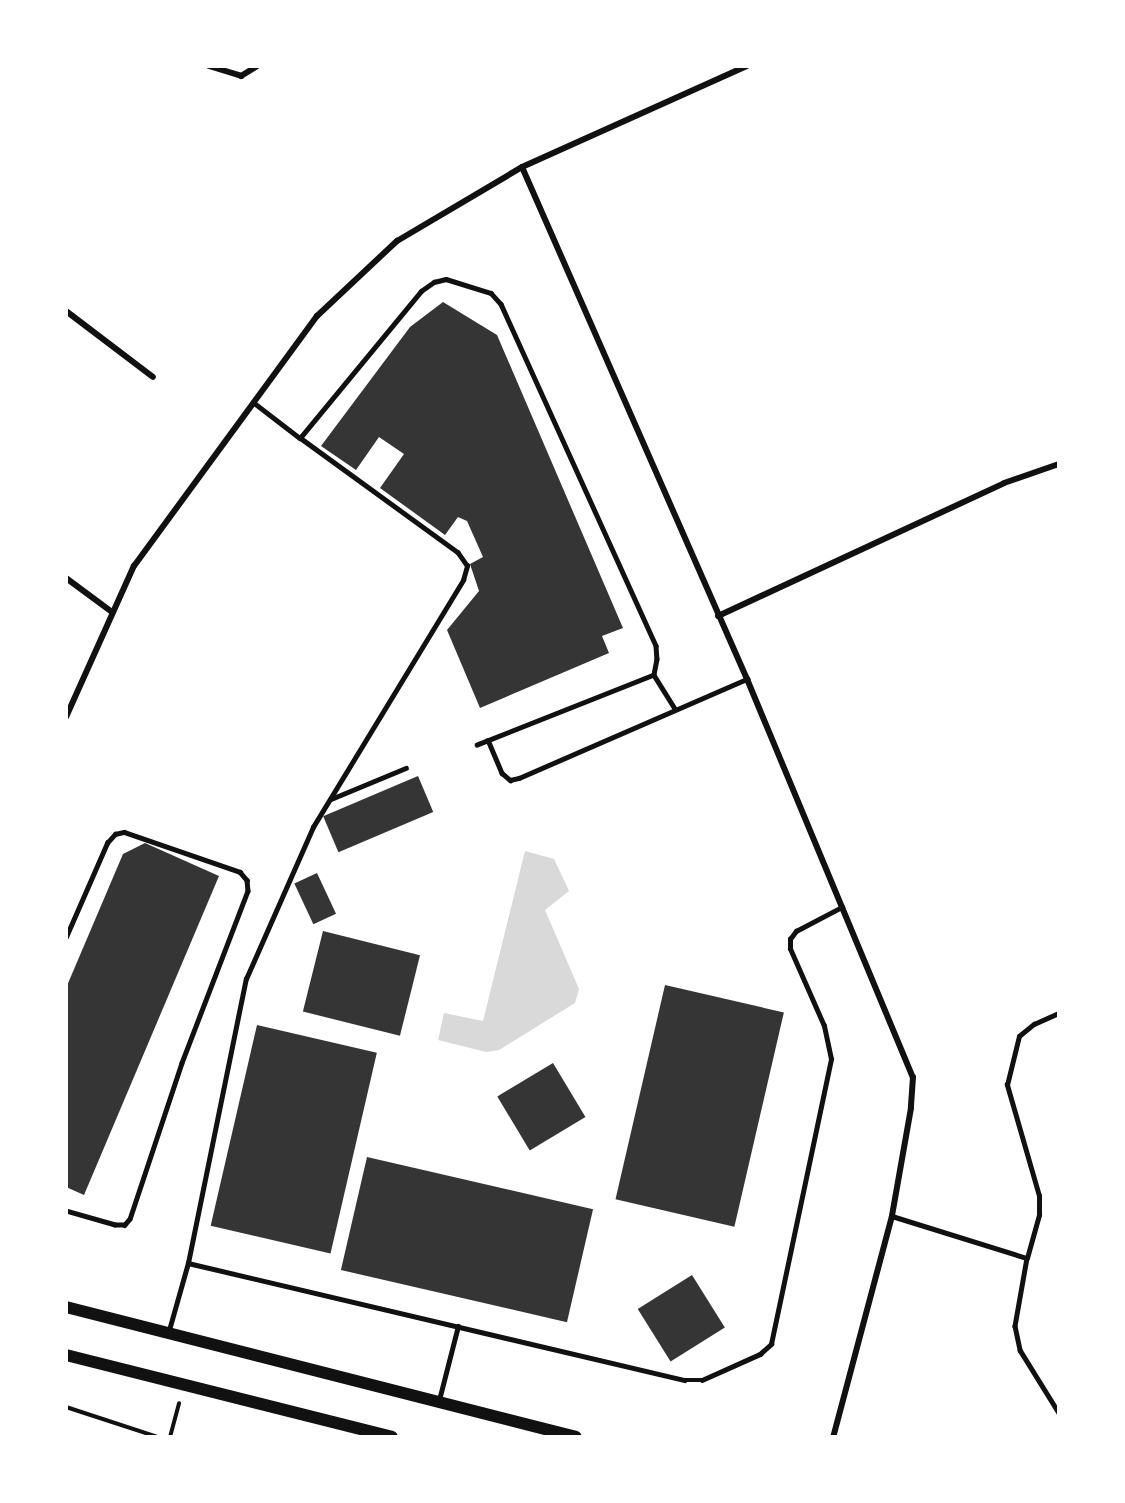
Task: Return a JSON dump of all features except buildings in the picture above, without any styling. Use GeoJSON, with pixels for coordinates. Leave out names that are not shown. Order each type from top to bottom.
{"type":"FeatureCollection","features":[{"type":"Feature","properties":{"kind":"main road"},"geometry":{"type":"LineString","coordinates":[[66,1307],[576,1437]]}},
{"type":"Feature","properties":{"kind":"main road"},"geometry":{"type":"LineString","coordinates":[[66,1355],[392,1437]]}},
{"type":"Feature","properties":{"kind":"street"},"geometry":{"type":"LineString","coordinates":[[209,66],[241,76],[257,66]]}},
{"type":"Feature","properties":{"kind":"street"},"geometry":{"type":"LineString","coordinates":[[66,717],[134,566],[317,316],[397,241],[522,167],[747,66]]}},
{"type":"Feature","properties":{"kind":"street"},"geometry":{"type":"LineString","coordinates":[[522,167],[747,679],[913,1077],[911,1108],[892,1216],[833,1437]]}},
{"type":"Feature","properties":{"kind":"street"},"geometry":{"type":"LineString","coordinates":[[66,311],[153,377]]}},
{"type":"Feature","properties":{"kind":"street"},"geometry":{"type":"LineString","coordinates":[[718,616],[1005,483],[1059,464]]}},
{"type":"Feature","properties":{"kind":"street"},"geometry":{"type":"LineString","coordinates":[[66,578],[112,612]]}},
{"type":"Feature","properties":{"kind":"lane"},"geometry":{"type":"LineString","coordinates":[[300,438],[421,291],[434,282],[446,279],[491,293],[507,317],[656,646],[654,675],[675,709]]}},
{"type":"Feature","properties":{"kind":"lane"},"geometry":{"type":"LineString","coordinates":[[168,1333],[188,1263],[246,979],[301,851],[463,580],[467,566],[458,553],[253,402]]}},
{"type":"Feature","properties":{"kind":"lane"},"geometry":{"type":"LineString","coordinates":[[477,745],[654,675]]}},
{"type":"Feature","properties":{"kind":"lane"},"geometry":{"type":"LineString","coordinates":[[488,740],[502,773],[510,780],[747,679]]}},
{"type":"Feature","properties":{"kind":"lane"},"geometry":{"type":"LineString","coordinates":[[331,799],[406,768]]}},
{"type":"Feature","properties":{"kind":"lane"},"geometry":{"type":"LineString","coordinates":[[66,937],[107,843],[115,834],[124,832],[240,872],[247,880],[248,891],[182,1063],[130,1219],[125,1225],[115,1225],[66,1211]]}},
{"type":"Feature","properties":{"kind":"lane"},"geometry":{"type":"LineString","coordinates":[[188,1263],[684,1380],[702,1380],[760,1354],[771,1344],[831,1059],[824,1026],[790,949],[790,939],[796,932],[842,907]]}},
{"type":"Feature","properties":{"kind":"lane"},"geometry":{"type":"LineString","coordinates":[[1059,1013],[1034,1024],[1019,1036],[1007,1085],[1040,1196],[1039,1215],[1027,1258],[1015,1326],[1020,1350],[1059,1413]]}},
{"type":"Feature","properties":{"kind":"lane"},"geometry":{"type":"LineString","coordinates":[[892,1216],[1027,1258]]}},
{"type":"Feature","properties":{"kind":"lane"},"geometry":{"type":"LineString","coordinates":[[438,1403],[458,1326]]}},
{"type":"Feature","properties":{"kind":"path"},"geometry":{"type":"LineString","coordinates":[[170,1437],[184,1385]]}},
{"type":"Feature","properties":{"kind":"path"},"geometry":{"type":"LineString","coordinates":[[66,1407],[158,1437]]}},
{"type":"Feature","properties":{"kind":"shaded area"},"geometry":{"type":"Polygon","coordinates":[[[525,851],[554,859],[569,891],[545,910],[579,989],[575,1003],[499,1050],[486,1052],[438,1040],[444,1013],[483,1021],[525,851]]]}}]}
